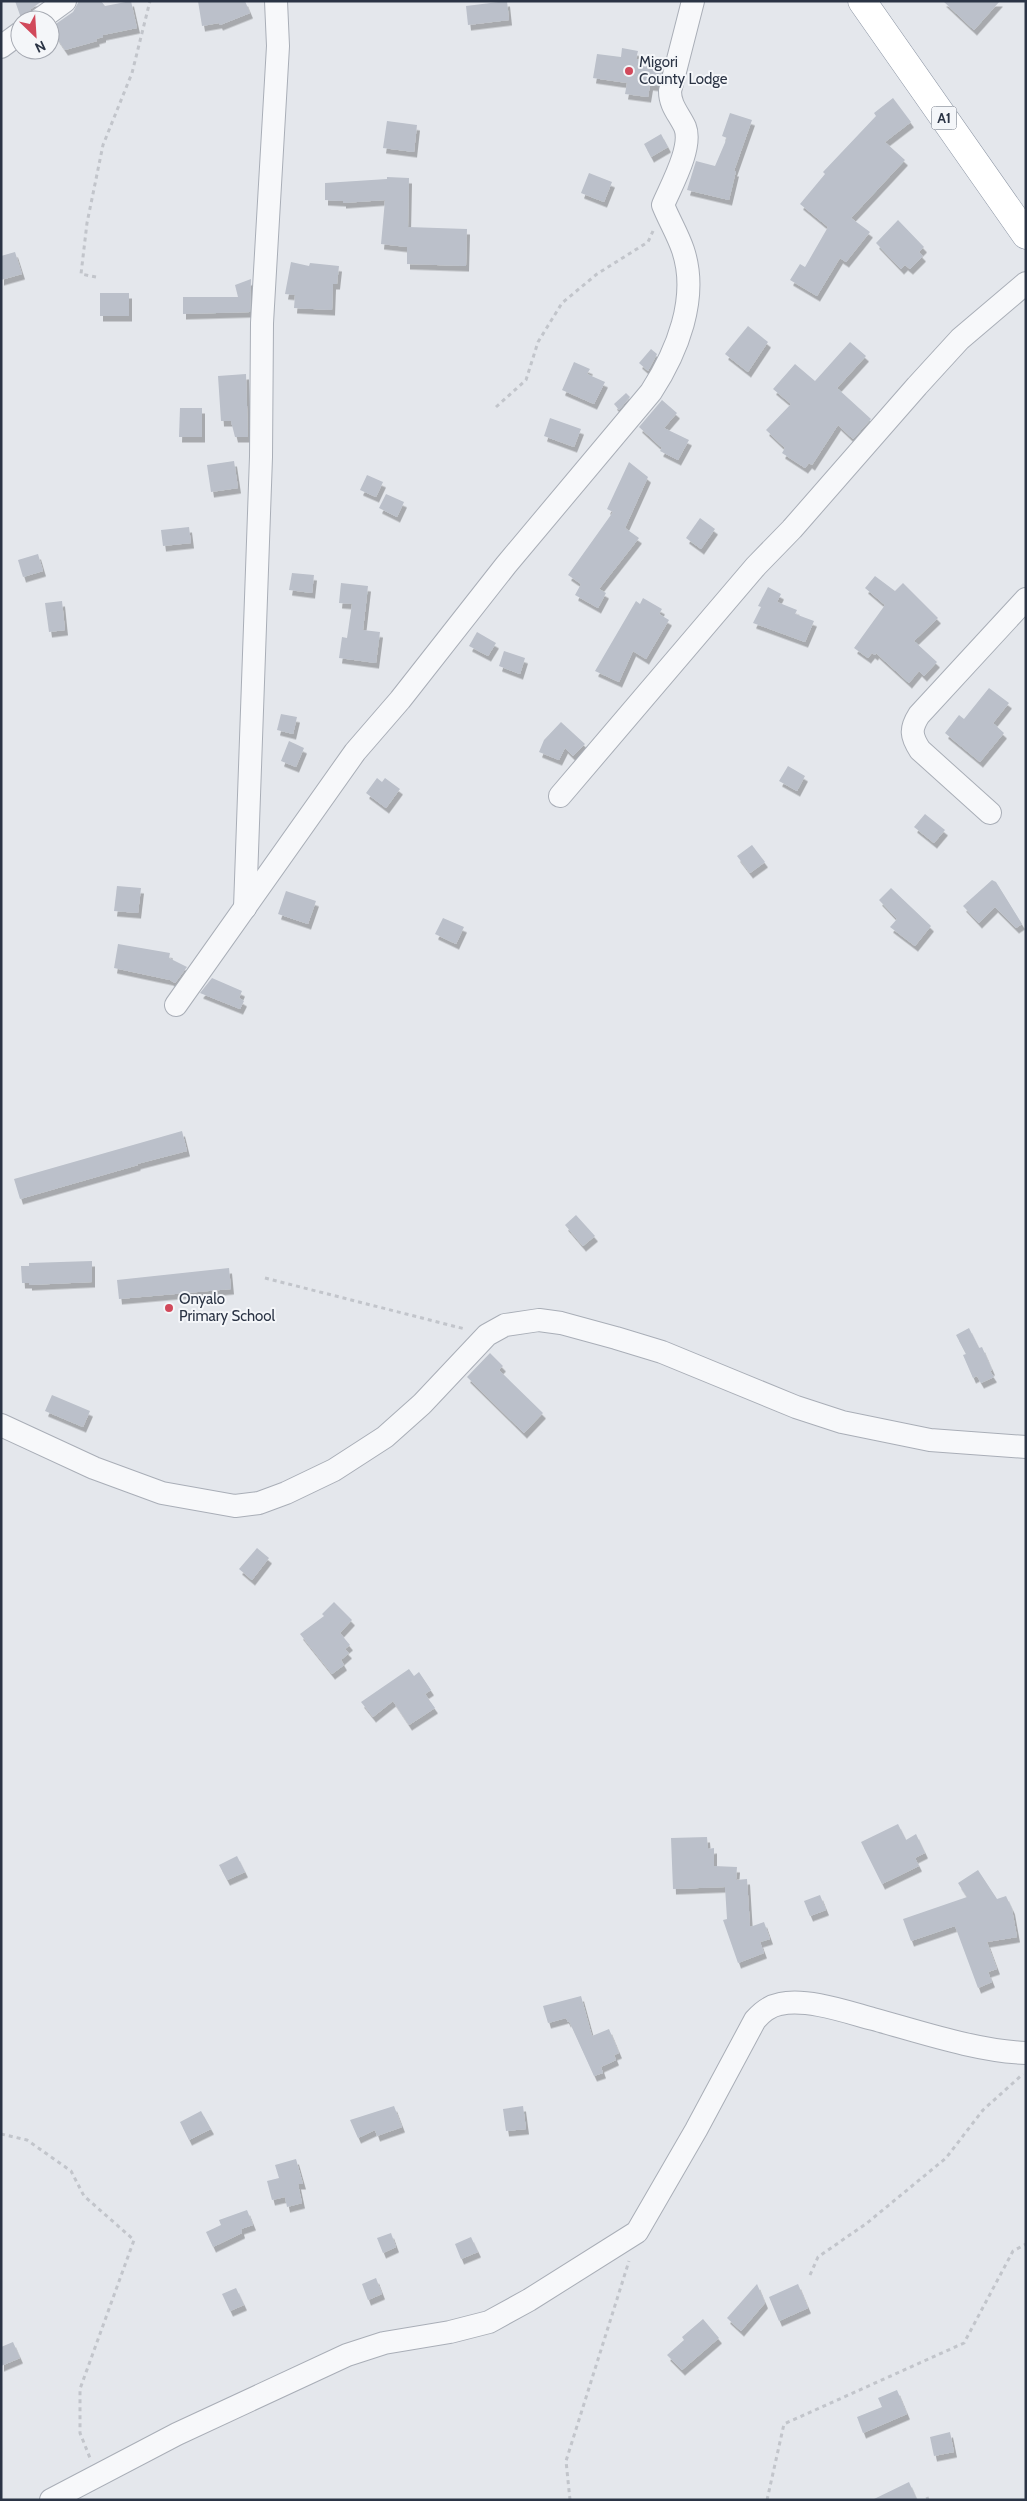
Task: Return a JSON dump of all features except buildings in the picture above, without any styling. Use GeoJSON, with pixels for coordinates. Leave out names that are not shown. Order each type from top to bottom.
{"type":"FeatureCollection","features":[{"type":"Feature","properties":{"kind":"highway","name":"A1"},"geometry":{"type":"LineString","coordinates":[[862,1],[1026,235]]}},
{"type":"Feature","properties":{"kind":"street"},"geometry":{"type":"LineString","coordinates":[[53,10],[66,1]]}},
{"type":"Feature","properties":{"kind":"street"},"geometry":{"type":"LineString","coordinates":[[245,908],[261,467],[262,323],[278,46],[276,1]]}},
{"type":"Feature","properties":{"kind":"street"},"geometry":{"type":"LineString","coordinates":[[176,1005],[354,752],[400,700],[506,565],[651,392],[664,372],[684,321],[689,291],[683,251],[663,205],[687,143],[685,128],[673,106],[670,91],[692,1]]}},
{"type":"Feature","properties":{"kind":"street"},"geometry":{"type":"LineString","coordinates":[[560,796],[732,593],[792,529],[917,386],[960,339],[1026,283]]}},
{"type":"Feature","properties":{"kind":"street"},"geometry":{"type":"LineString","coordinates":[[990,813],[920,750],[911,732],[919,715],[1026,599]]}},
{"type":"Feature","properties":{"kind":"street"},"geometry":{"type":"LineString","coordinates":[[1,1425],[94,1468],[162,1493],[235,1506],[258,1503],[286,1494],[334,1470],[378,1442],[422,1404],[487,1335],[504,1325],[539,1320],[560,1323],[662,1352],[796,1407],[842,1422],[930,1440],[1026,1447]]}},
{"type":"Feature","properties":{"kind":"street"},"geometry":{"type":"LineString","coordinates":[[51,2500],[185,2430],[356,2351],[384,2343],[450,2332],[489,2322],[537,2295],[637,2232],[696,2130],[755,2020],[771,2007],[781,2004],[798,2003],[836,2009],[999,2050],[1026,2053]]}},
{"type":"Feature","properties":{"kind":"path"},"geometry":{"type":"LineString","coordinates":[[96,276],[81,274],[87,223],[103,145],[132,73],[150,1]]}},
{"type":"Feature","properties":{"kind":"path"},"geometry":{"type":"LineString","coordinates":[[496,406],[526,380],[538,342],[562,303],[597,274],[648,242],[663,205]]}},
{"type":"Feature","properties":{"kind":"path"},"geometry":{"type":"LineString","coordinates":[[265,1278],[414,1314],[487,1335]]}},
{"type":"Feature","properties":{"kind":"path"},"geometry":{"type":"LineString","coordinates":[[810,2274],[818,2257],[867,2223],[946,2158],[983,2110],[1026,2072]]}},
{"type":"Feature","properties":{"kind":"path"},"geometry":{"type":"LineString","coordinates":[[1,2134],[27,2140],[71,2171],[84,2196],[134,2240],[80,2390],[80,2433],[97,2475]]}},
{"type":"Feature","properties":{"kind":"path"},"geometry":{"type":"LineString","coordinates":[[570,2500],[566,2462],[591,2377],[617,2306],[637,2232]]}},
{"type":"Feature","properties":{"kind":"path"},"geometry":{"type":"LineString","coordinates":[[767,2500],[784,2424],[964,2343],[1013,2252],[1026,2244]]}},
{"type":"Feature","properties":{"kind":"place","name":"Migori County Lodge"},"geometry":{"type":"Point","coordinates":[629,71]}},
{"type":"Feature","properties":{"kind":"place","name":"Onyalo Primary School"},"geometry":{"type":"Point","coordinates":[169,1308]}}]}
